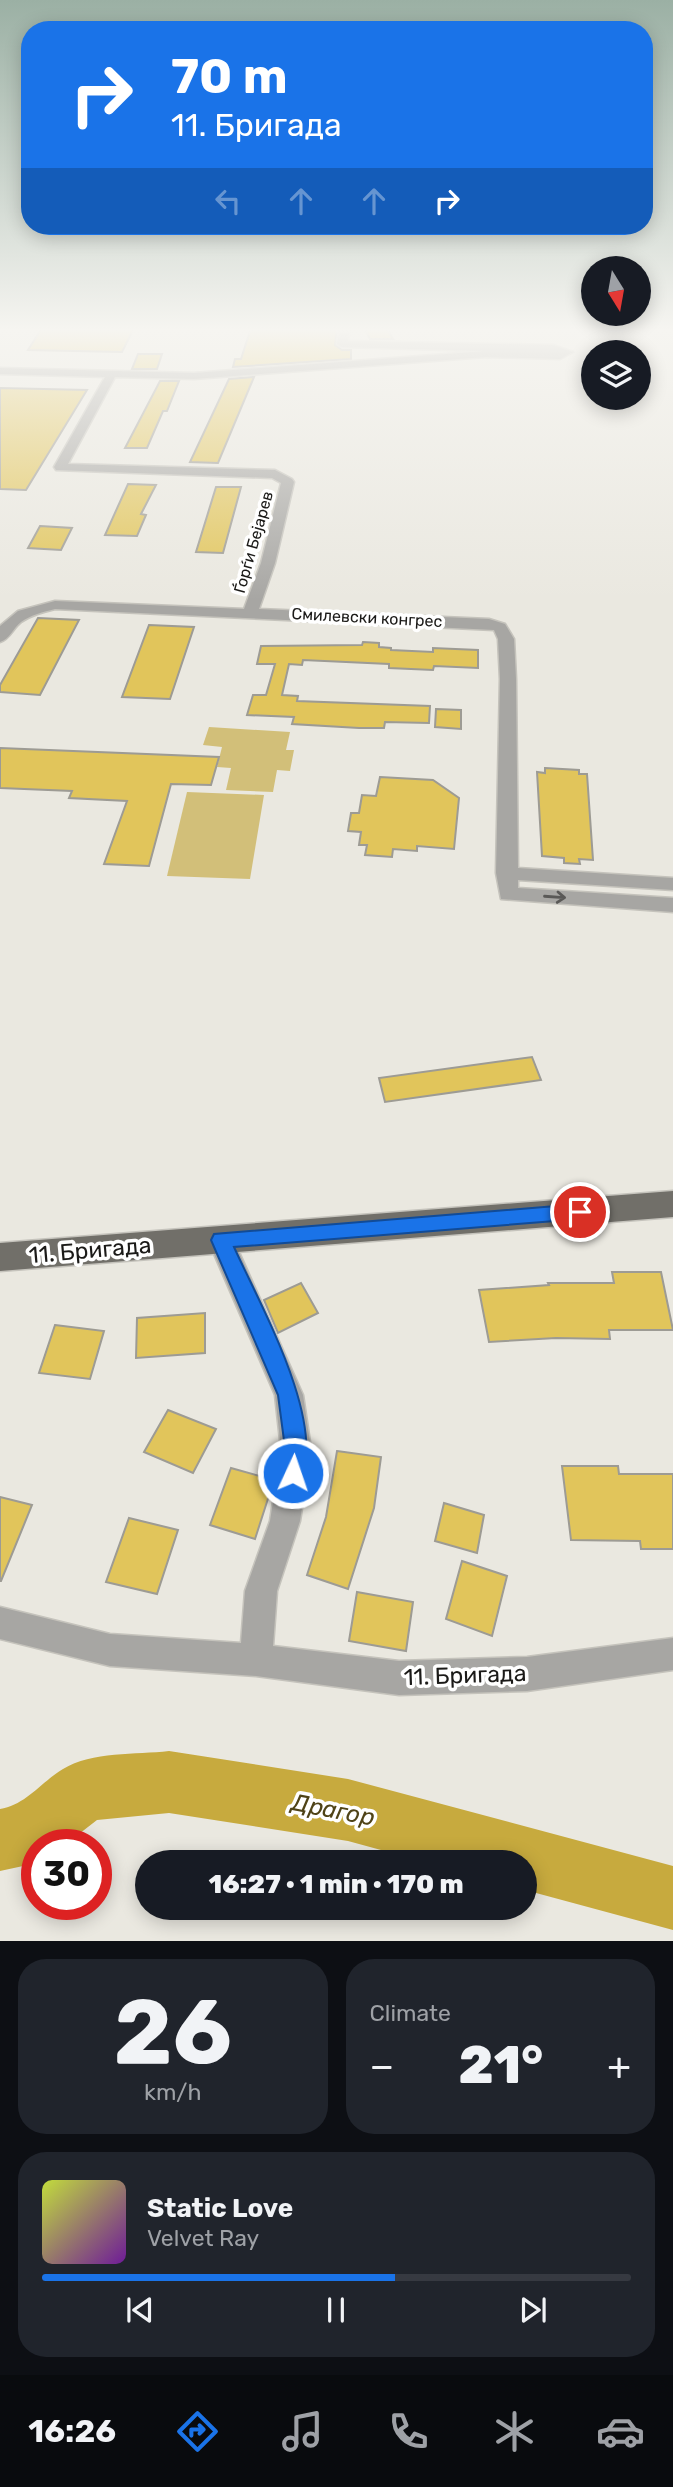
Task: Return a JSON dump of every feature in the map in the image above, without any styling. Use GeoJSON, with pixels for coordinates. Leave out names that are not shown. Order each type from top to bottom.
{"type":"FeatureCollection","features":[{"type":"Feature","properties":{"kind":"main road","name":"11. Бригада"},"geometry":{"type":"LineString","coordinates":[[0,1257],[673,1204]]}},
{"type":"Feature","properties":{"kind":"street","name":"Ѓорѓи Бејарев"},"geometry":{"type":"LineString","coordinates":[[87,419],[60,467],[275,474],[288,482],[268,563],[251,611]]}},
{"type":"Feature","properties":{"kind":"street","name":"Смилевски конгрес"},"geometry":{"type":"LineString","coordinates":[[0,637],[9,622],[31,610],[55,605],[251,611],[489,624],[500,627],[506,639],[508,679],[506,873]]}},
{"type":"Feature","properties":{"kind":"street"},"geometry":{"type":"LineString","coordinates":[[673,884],[506,873],[508,894],[673,905]]}},
{"type":"Feature","properties":{"kind":"street"},"geometry":{"type":"LineString","coordinates":[[221,1240],[289,1395],[296,1448],[285,1521],[261,1591],[256,1660]]}},
{"type":"Feature","properties":{"kind":"street","name":"11. Бригада"},"geometry":{"type":"LineString","coordinates":[[0,1623],[110,1650],[256,1660],[399,1678],[527,1674],[673,1654]]}},
{"type":"Feature","properties":{"kind":"shaded area"},"geometry":{"type":"Polygon","coordinates":[[[209,727],[290,732],[286,750],[294,750],[290,771],[277,770],[273,792],[226,790],[231,768],[217,767],[222,747],[203,745],[209,727]]]}},
{"type":"Feature","properties":{"kind":"shaded area"},"geometry":{"type":"Polygon","coordinates":[[[187,792],[264,795],[250,879],[167,876],[187,792]]]}},
{"type":"Feature","properties":{"kind":"building"},"geometry":{"type":"Polygon","coordinates":[[[0,419],[70,419],[26,490],[0,489],[0,419]]]}},
{"type":"Feature","properties":{"kind":"building"},"geometry":{"type":"Polygon","coordinates":[[[140,419],[160,419],[147,448],[125,448],[140,419]]]}},
{"type":"Feature","properties":{"kind":"building"},"geometry":{"type":"Polygon","coordinates":[[[210,419],[237,419],[218,463],[190,462],[210,419]]]}},
{"type":"Feature","properties":{"kind":"building"},"geometry":{"type":"Polygon","coordinates":[[[128,484],[156,485],[141,514],[146,515],[137,536],[105,535],[128,484]]]}},
{"type":"Feature","properties":{"kind":"building"},"geometry":{"type":"Polygon","coordinates":[[[216,487],[241,487],[223,553],[196,552],[216,487]]]}},
{"type":"Feature","properties":{"kind":"building"},"geometry":{"type":"Polygon","coordinates":[[[40,526],[72,528],[61,550],[28,548],[40,526]]]}},
{"type":"Feature","properties":{"kind":"building"},"geometry":{"type":"Polygon","coordinates":[[[38,618],[79,620],[40,695],[0,692],[0,685],[38,618]]]}},
{"type":"Feature","properties":{"kind":"building"},"geometry":{"type":"Polygon","coordinates":[[[149,625],[194,627],[170,699],[122,697],[149,625]]]}},
{"type":"Feature","properties":{"kind":"building"},"geometry":{"type":"Polygon","coordinates":[[[363,642],[379,643],[379,647],[391,650],[478,650],[478,668],[389,668],[389,664],[303,660],[302,665],[289,664],[282,695],[298,696],[297,701],[430,706],[429,723],[385,722],[384,728],[359,728],[292,724],[294,717],[247,715],[253,695],[266,695],[275,664],[257,664],[261,646],[362,645],[363,642]]]}},
{"type":"Feature","properties":{"kind":"building"},"geometry":{"type":"Polygon","coordinates":[[[436,709],[461,710],[461,729],[435,727],[436,709]]]}},
{"type":"Feature","properties":{"kind":"building"},"geometry":{"type":"Polygon","coordinates":[[[0,748],[219,757],[211,785],[171,784],[149,866],[104,864],[127,801],[69,798],[72,791],[0,788],[0,748]]]}},
{"type":"Feature","properties":{"kind":"building"},"geometry":{"type":"Polygon","coordinates":[[[545,768],[579,770],[579,774],[587,774],[593,860],[579,859],[580,864],[564,863],[564,858],[542,856],[537,772],[545,773],[545,768]]]}},
{"type":"Feature","properties":{"kind":"building"},"geometry":{"type":"Polygon","coordinates":[[[380,777],[433,780],[459,798],[454,849],[417,846],[417,851],[393,849],[392,857],[365,855],[367,845],[359,845],[361,832],[348,831],[351,813],[359,813],[362,795],[376,796],[380,777]]]}},
{"type":"Feature","properties":{"kind":"building"},"geometry":{"type":"Polygon","coordinates":[[[532,1057],[541,1080],[385,1102],[379,1078],[532,1057]]]}},
{"type":"Feature","properties":{"kind":"building"},"geometry":{"type":"Polygon","coordinates":[[[612,1272],[661,1272],[673,1330],[609,1330],[610,1339],[556,1338],[489,1342],[479,1290],[549,1285],[548,1283],[614,1283],[612,1272]]]}},
{"type":"Feature","properties":{"kind":"building"},"geometry":{"type":"Polygon","coordinates":[[[301,1283],[318,1313],[278,1333],[264,1300],[301,1283]]]}},
{"type":"Feature","properties":{"kind":"building"},"geometry":{"type":"Polygon","coordinates":[[[205,1313],[205,1353],[136,1358],[137,1318],[205,1313]]]}},
{"type":"Feature","properties":{"kind":"building"},"geometry":{"type":"Polygon","coordinates":[[[55,1325],[104,1331],[90,1379],[39,1373],[55,1325]]]}},
{"type":"Feature","properties":{"kind":"building"},"geometry":{"type":"Polygon","coordinates":[[[168,1410],[216,1429],[193,1473],[144,1452],[168,1410]]]}},
{"type":"Feature","properties":{"kind":"building"},"geometry":{"type":"Polygon","coordinates":[[[337,1451],[381,1457],[374,1508],[348,1589],[307,1575],[326,1517],[337,1451]]]}},
{"type":"Feature","properties":{"kind":"building"},"geometry":{"type":"Polygon","coordinates":[[[562,1466],[618,1466],[619,1474],[673,1474],[673,1549],[641,1549],[640,1541],[571,1540],[562,1466]]]}},
{"type":"Feature","properties":{"kind":"building"},"geometry":{"type":"Polygon","coordinates":[[[231,1468],[274,1480],[255,1539],[210,1525],[231,1468]]]}},
{"type":"Feature","properties":{"kind":"building"},"geometry":{"type":"Polygon","coordinates":[[[0,1497],[32,1505],[1,1581],[0,1581],[0,1497]]]}},
{"type":"Feature","properties":{"kind":"building"},"geometry":{"type":"Polygon","coordinates":[[[444,1503],[484,1515],[477,1553],[435,1541],[444,1503]]]}},
{"type":"Feature","properties":{"kind":"building"},"geometry":{"type":"Polygon","coordinates":[[[129,1518],[178,1530],[157,1594],[106,1582],[129,1518]]]}},
{"type":"Feature","properties":{"kind":"building"},"geometry":{"type":"Polygon","coordinates":[[[462,1561],[507,1576],[492,1636],[446,1619],[462,1561]]]}},
{"type":"Feature","properties":{"kind":"building"},"geometry":{"type":"Polygon","coordinates":[[[357,1592],[413,1602],[406,1651],[349,1641],[357,1592]]]}},
{"type":"Feature","properties":{"kind":"waterway","name":"Драгор"},"geometry":{"type":"LineString","coordinates":[[0,1840],[27,1836],[85,1790],[169,1782],[348,1810],[673,1898]]}},
{"type":"Feature","properties":{"kind":"route"},"geometry":{"type":"LineString","coordinates":[[293,1473],[296,1448],[289,1395],[221,1240],[580,1212]]}}]}
